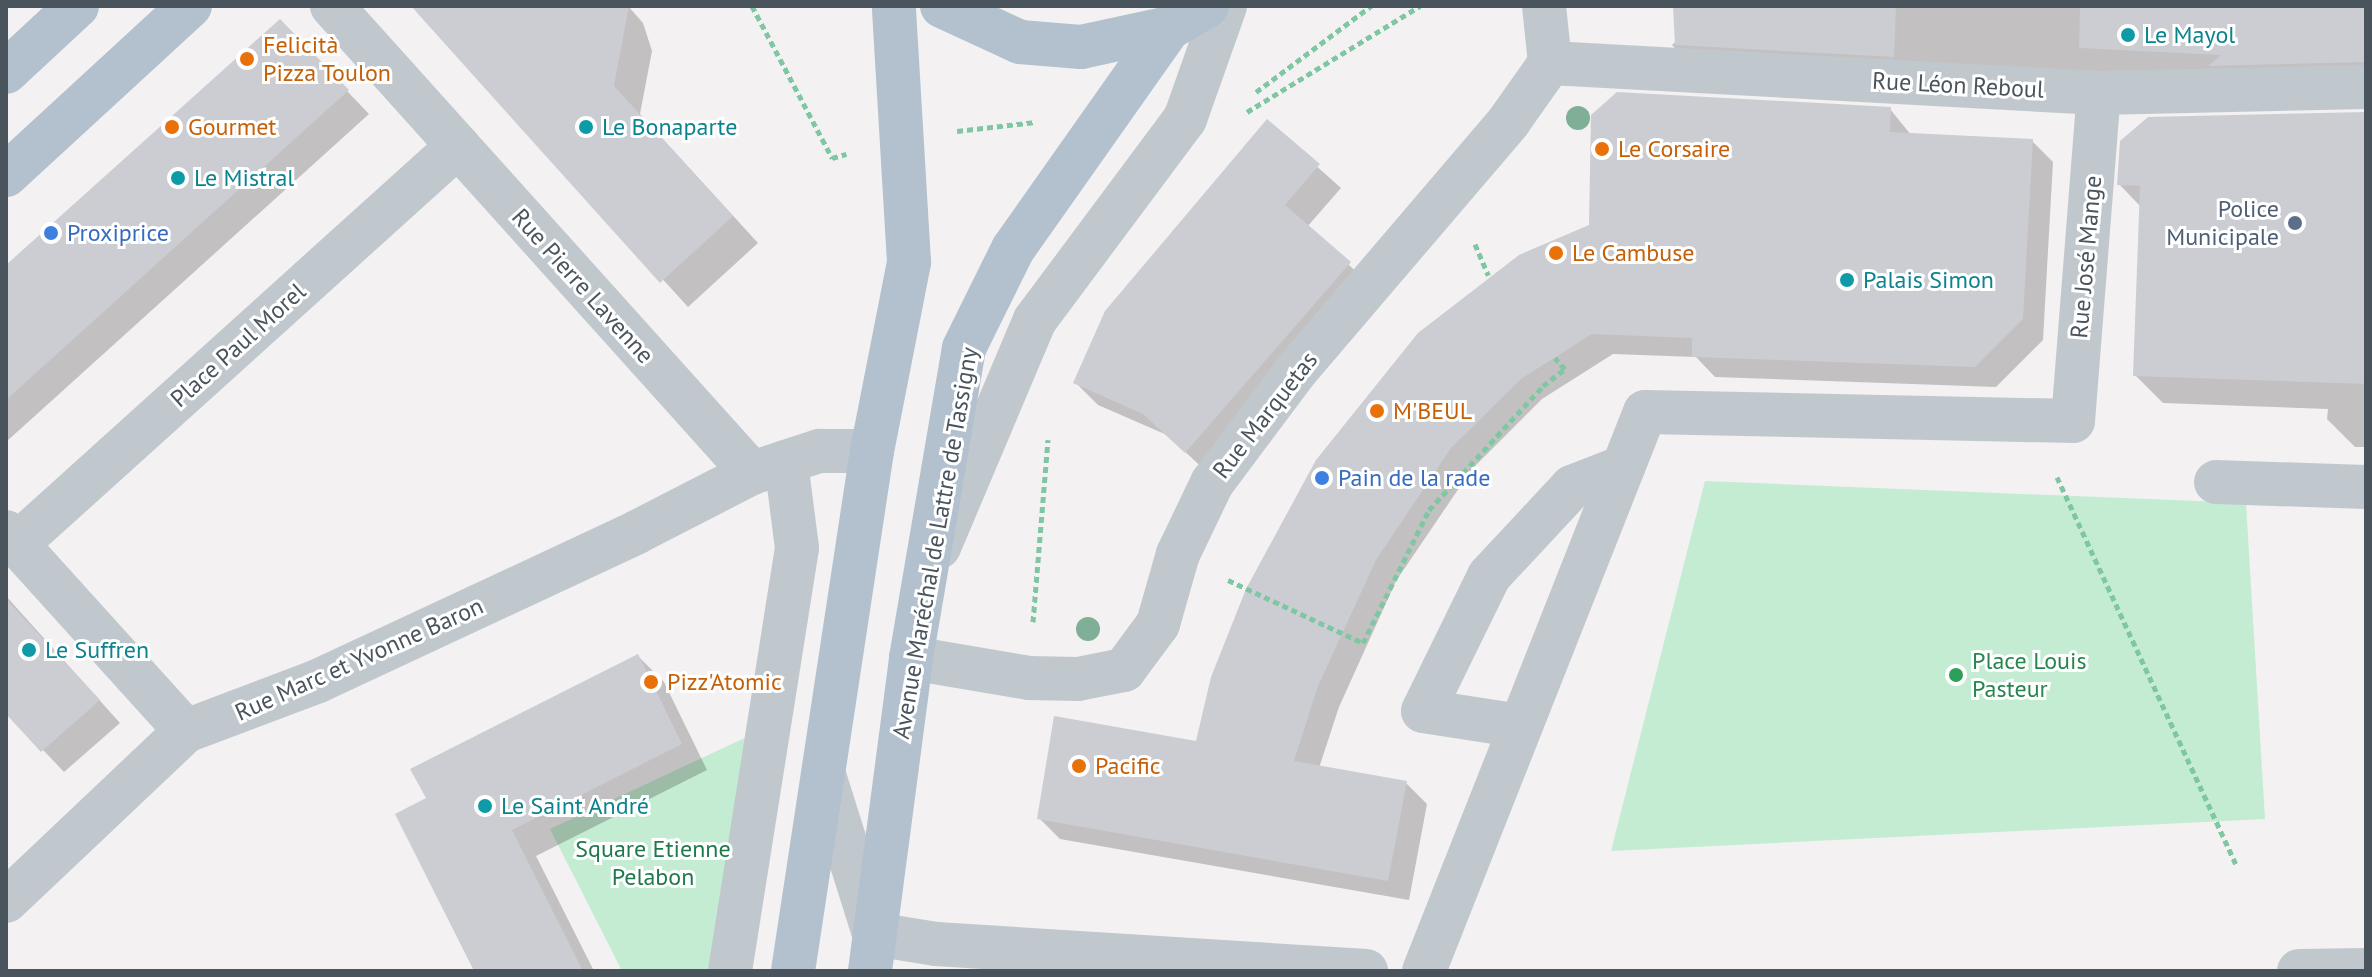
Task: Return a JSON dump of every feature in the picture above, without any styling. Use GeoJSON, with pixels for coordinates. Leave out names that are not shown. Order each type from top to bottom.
{"type":"FeatureCollection","features":[{"type":"Feature","properties":{"kind":"main road"},"geometry":{"type":"LineString","coordinates":[[6,72],[77,6]]}},
{"type":"Feature","properties":{"kind":"main road"},"geometry":{"type":"LineString","coordinates":[[6,175],[190,6]]}},
{"type":"Feature","properties":{"kind":"main road"},"geometry":{"type":"LineString","coordinates":[[793,971],[872,451],[909,262],[894,6]]}},
{"type":"Feature","properties":{"kind":"main road"},"geometry":{"type":"LineString","coordinates":[[942,6],[1020,42],[1081,47],[1169,28],[1207,6]]}},
{"type":"Feature","properties":{"kind":"main road","name":"Avenue Maréchal de Lattre de Tassigny"},"geometry":{"type":"LineString","coordinates":[[872,952],[911,658],[964,348],[1013,249],[1169,28]]}},
{"type":"Feature","properties":{"kind":"street","name":"Rue Pierre Lavenne"},"geometry":{"type":"LineString","coordinates":[[332,6],[458,146],[769,468]]}},
{"type":"Feature","properties":{"kind":"street"},"geometry":{"type":"LineString","coordinates":[[922,586],[1035,320],[1185,119],[1225,6]]}},
{"type":"Feature","properties":{"kind":"street"},"geometry":{"type":"LineString","coordinates":[[1544,6],[1550,63]]}},
{"type":"Feature","properties":{"kind":"street","name":"Rue Léon Reboul"},"geometry":{"type":"LineString","coordinates":[[1550,63],[2099,93],[2366,87]]}},
{"type":"Feature","properties":{"kind":"street","name":"Rue Marquetas"},"geometry":{"type":"LineString","coordinates":[[911,658],[1029,678],[1078,679],[1124,670],[1158,624],[1178,554],[1212,483],[1295,372],[1509,121],[1550,63]]}},
{"type":"Feature","properties":{"kind":"street","name":"Rue José Mange"},"geometry":{"type":"LineString","coordinates":[[1623,467],[1645,412],[2073,421],[2099,93]]}},
{"type":"Feature","properties":{"kind":"street","name":"Place Paul Morel"},"geometry":{"type":"LineString","coordinates":[[12,538],[458,146]]}},
{"type":"Feature","properties":{"kind":"street"},"geometry":{"type":"LineString","coordinates":[[730,971],[797,548],[769,468],[819,451],[872,451]]}},
{"type":"Feature","properties":{"kind":"street"},"geometry":{"type":"LineString","coordinates":[[1424,971],[1623,467]]}},
{"type":"Feature","properties":{"kind":"street"},"geometry":{"type":"LineString","coordinates":[[1520,726],[1423,711],[1489,576],[1572,487],[1623,467]]}},
{"type":"Feature","properties":{"kind":"street","name":"Rue Marc et Yvonne Baron"},"geometry":{"type":"LineString","coordinates":[[6,901],[186,731],[318,681],[769,468]]}},
{"type":"Feature","properties":{"kind":"street"},"geometry":{"type":"LineString","coordinates":[[2216,482],[2366,487]]}},
{"type":"Feature","properties":{"kind":"street"},"geometry":{"type":"LineString","coordinates":[[12,538],[186,731]]}},
{"type":"Feature","properties":{"kind":"street"},"geometry":{"type":"LineString","coordinates":[[824,775],[872,952],[936,944],[1366,971]]}},
{"type":"Feature","properties":{"kind":"street"},"geometry":{"type":"LineString","coordinates":[[2299,971],[2366,970]]}},
{"type":"Feature","properties":{"kind":"path"},"geometry":{"type":"LineString","coordinates":[[1244,115],[1420,6]]}},
{"type":"Feature","properties":{"kind":"path"},"geometry":{"type":"LineString","coordinates":[[1246,589],[1363,643],[1429,510],[1543,386],[1565,369],[1555,358]]}},
{"type":"Feature","properties":{"kind":"path"},"geometry":{"type":"LineString","coordinates":[[1029,678],[1050,428]]}},
{"type":"Feature","properties":{"kind":"path"},"geometry":{"type":"LineString","coordinates":[[2051,465],[2236,865]]}},
{"type":"Feature","properties":{"kind":"green space","name":"Place Louis Pasteur"},"geometry":{"type":"Polygon","coordinates":[[[1705,481],[2246,503],[2265,819],[1611,851],[1705,481]]]}},
{"type":"Feature","properties":{"kind":"green space","name":"Square Etienne Pelabon"},"geometry":{"type":"Polygon","coordinates":[[[751,735],[711,971],[622,971],[550,829],[751,735]]]}},
{"type":"Feature","properties":{"kind":"building","name":"Le Bonaparte"},"geometry":{"type":"Polygon","coordinates":[[[411,6],[629,6],[614,86],[733,216],[660,283],[411,6]]]}},
{"type":"Feature","properties":{"kind":"building"},"geometry":{"type":"Polygon","coordinates":[[[1673,6],[1896,6],[1894,57],[1675,45],[1673,6]]]}},
{"type":"Feature","properties":{"kind":"building"},"geometry":{"type":"Polygon","coordinates":[[[2080,6],[2366,6],[2366,62],[2208,66],[2221,55],[2079,48],[2080,6]]]}},
{"type":"Feature","properties":{"kind":"building","name":"Le Mistral"},"geometry":{"type":"Polygon","coordinates":[[[280,19],[349,90],[6,400],[6,265],[280,19]]]}},
{"type":"Feature","properties":{"kind":"building"},"geometry":{"type":"Polygon","coordinates":[[[1617,92],[1891,107],[1890,132],[2033,139],[2023,319],[1975,367],[1692,357],[1692,338],[1592,334],[1521,379],[1451,448],[1376,560],[1318,686],[1294,761],[1407,781],[1388,881],[1037,819],[1054,716],[1196,741],[1211,677],[1246,589],[1316,460],[1418,333],[1519,255],[1589,225],[1591,115],[1617,92]]]}},
{"type":"Feature","properties":{"kind":"building","name":"Police Municipale"},"geometry":{"type":"Polygon","coordinates":[[[2366,112],[2366,384],[2133,376],[2140,186],[2117,185],[2120,141],[2148,117],[2366,112]]]}},
{"type":"Feature","properties":{"kind":"building"},"geometry":{"type":"Polygon","coordinates":[[[1267,119],[1320,164],[1285,205],[1351,262],[1185,453],[1143,414],[1073,383],[1105,311],[1267,119]]]}},
{"type":"Feature","properties":{"kind":"building","name":"Le Suffren"},"geometry":{"type":"Polygon","coordinates":[[[6,599],[100,700],[41,752],[6,714],[6,599]]]}},
{"type":"Feature","properties":{"kind":"building","name":"Le Saint André"},"geometry":{"type":"Polygon","coordinates":[[[638,654],[682,744],[512,830],[583,971],[474,971],[395,814],[426,798],[410,769],[638,654]]]}},
{"type":"Feature","properties":{"kind":"place","name":"Le Mayol"},"geometry":{"type":"Point","coordinates":[2128,35]}},
{"type":"Feature","properties":{"kind":"place","name":"Felicità Pizza Toulon"},"geometry":{"type":"Point","coordinates":[247,59]}},
{"type":"Feature","properties":{"kind":"place","name":"Gourmet"},"geometry":{"type":"Point","coordinates":[172,127]}},
{"type":"Feature","properties":{"kind":"place","name":"Le Bonaparte"},"geometry":{"type":"Point","coordinates":[586,127]}},
{"type":"Feature","properties":{"kind":"place","name":"Le Corsaire"},"geometry":{"type":"Point","coordinates":[1602,149]}},
{"type":"Feature","properties":{"kind":"place","name":"Le Mistral"},"geometry":{"type":"Point","coordinates":[178,178]}},
{"type":"Feature","properties":{"kind":"place","name":"Police Municipale"},"geometry":{"type":"Point","coordinates":[2295,223]}},
{"type":"Feature","properties":{"kind":"place","name":"Proxiprice"},"geometry":{"type":"Point","coordinates":[51,233]}},
{"type":"Feature","properties":{"kind":"place","name":"Le Cambuse"},"geometry":{"type":"Point","coordinates":[1556,253]}},
{"type":"Feature","properties":{"kind":"place","name":"Palais Simon"},"geometry":{"type":"Point","coordinates":[1847,280]}},
{"type":"Feature","properties":{"kind":"place","name":"M'BEUL"},"geometry":{"type":"Point","coordinates":[1377,411]}},
{"type":"Feature","properties":{"kind":"place","name":"Pain de la rade"},"geometry":{"type":"Point","coordinates":[1322,478]}},
{"type":"Feature","properties":{"kind":"place","name":"Le Suffren"},"geometry":{"type":"Point","coordinates":[29,650]}},
{"type":"Feature","properties":{"kind":"place","name":"Place Louis Pasteur"},"geometry":{"type":"Point","coordinates":[1956,675]}},
{"type":"Feature","properties":{"kind":"place","name":"Pizz'Atomic"},"geometry":{"type":"Point","coordinates":[651,682]}},
{"type":"Feature","properties":{"kind":"place","name":"Pacific"},"geometry":{"type":"Point","coordinates":[1079,766]}},
{"type":"Feature","properties":{"kind":"place","name":"Le Saint André"},"geometry":{"type":"Point","coordinates":[485,806]}}]}
